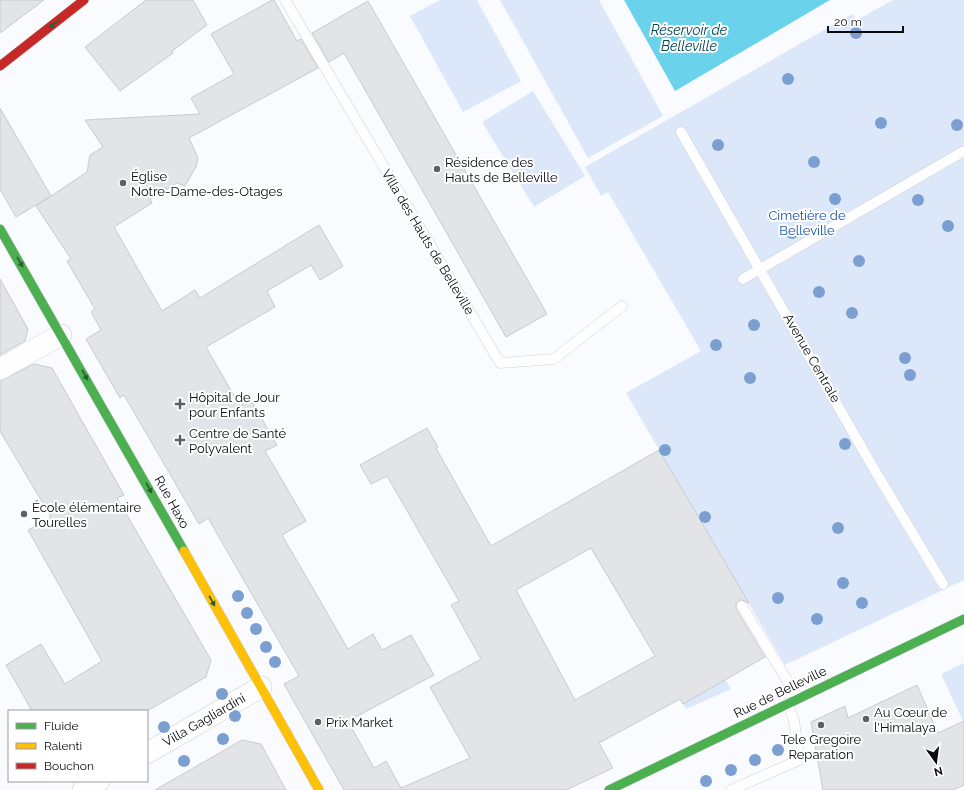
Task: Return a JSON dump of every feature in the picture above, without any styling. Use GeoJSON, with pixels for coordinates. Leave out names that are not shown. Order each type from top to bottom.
{"type":"FeatureCollection","features":[{"type":"Feature","properties":{"kind":"street"},"geometry":{"type":"LineString","coordinates":[[0,66],[84,0]]}},
{"type":"Feature","properties":{"kind":"street","name":"Rue Haxo"},"geometry":{"type":"LineString","coordinates":[[0,229],[62,334],[319,790]]}},
{"type":"Feature","properties":{"kind":"street"},"geometry":{"type":"LineString","coordinates":[[0,369],[62,334]]}},
{"type":"Feature","properties":{"kind":"street","name":"Rue de Belleville"},"geometry":{"type":"LineString","coordinates":[[609,790],[964,619]]}},
{"type":"Feature","properties":{"kind":"street","name":"Villa Gagliardini"},"geometry":{"type":"LineString","coordinates":[[148,752],[261,687]]}},
{"type":"Feature","properties":{"kind":"street"},"geometry":{"type":"LineString","coordinates":[[83,790],[97,782]]}},
{"type":"Feature","properties":{"kind":"lane","name":"Villa des Hauts de Belleville"},"geometry":{"type":"LineString","coordinates":[[285,0],[500,363],[554,359],[622,306]]}},
{"type":"Feature","properties":{"kind":"lane","name":"Avenue Centrale"},"geometry":{"type":"LineString","coordinates":[[681,132],[943,584]]}},
{"type":"Feature","properties":{"kind":"lane"},"geometry":{"type":"LineString","coordinates":[[743,279],[964,151]]}},
{"type":"Feature","properties":{"kind":"lane"},"geometry":{"type":"LineString","coordinates":[[742,606],[798,698]]}},
{"type":"Feature","properties":{"kind":"lane"},"geometry":{"type":"LineString","coordinates":[[731,790],[799,760],[794,720],[787,704]]}},
{"type":"Feature","properties":{"kind":"green space"},"geometry":{"type":"Polygon","coordinates":[[[440,0],[477,0],[521,81],[463,112],[410,16],[440,0]]]}},
{"type":"Feature","properties":{"kind":"green space"},"geometry":{"type":"Polygon","coordinates":[[[500,0],[599,0],[663,116],[588,158],[500,0]]]}},
{"type":"Feature","properties":{"kind":"green space","name":"Cimetière de Belleville"},"geometry":{"type":"Polygon","coordinates":[[[893,0],[964,0],[964,580],[785,665],[626,393],[701,351],[608,192],[601,196],[585,167],[852,14],[857,20],[893,0]]]}},
{"type":"Feature","properties":{"kind":"green space"},"geometry":{"type":"Polygon","coordinates":[[[533,91],[585,176],[534,207],[482,122],[533,91]]]}},
{"type":"Feature","properties":{"kind":"green space"},"geometry":{"type":"Polygon","coordinates":[[[964,663],[964,721],[963,721],[941,674],[964,663]]]}},
{"type":"Feature","properties":{"kind":"green space"},"geometry":{"type":"Polygon","coordinates":[[[725,679],[731,689],[686,709],[683,704],[725,679]]]}},
{"type":"Feature","properties":{"kind":"water","name":"Réservoir de Belleville"},"geometry":{"type":"Polygon","coordinates":[[[624,0],[830,0],[675,91],[624,0]]]}},
{"type":"Feature","properties":{"kind":"building"},"geometry":{"type":"Polygon","coordinates":[[[0,0],[44,0],[0,33],[0,0]]]}},
{"type":"Feature","properties":{"kind":"building"},"geometry":{"type":"Polygon","coordinates":[[[146,0],[193,0],[207,25],[172,51],[173,53],[120,91],[85,47],[146,0]]]}},
{"type":"Feature","properties":{"kind":"building"},"geometry":{"type":"Polygon","coordinates":[[[274,0],[297,41],[301,39],[318,68],[189,138],[198,158],[196,167],[185,186],[177,183],[150,199],[152,203],[114,227],[162,311],[195,290],[200,298],[319,225],[343,266],[320,280],[311,265],[267,291],[275,307],[206,347],[240,406],[251,400],[277,445],[265,451],[306,521],[282,535],[348,649],[373,634],[382,650],[411,635],[434,675],[348,721],[374,768],[386,761],[401,788],[470,758],[430,687],[481,659],[451,605],[459,601],[387,476],[371,484],[360,465],[427,428],[438,447],[436,448],[491,546],[659,450],[749,603],[739,600],[736,603],[736,609],[765,657],[683,704],[680,699],[599,743],[613,768],[566,790],[344,790],[284,684],[299,676],[208,518],[199,524],[124,395],[120,398],[86,339],[101,330],[91,312],[95,309],[67,261],[71,259],[36,206],[87,172],[90,155],[103,147],[85,120],[200,114],[191,98],[234,74],[211,34],[274,0]],[[591,548],[516,590],[575,700],[655,656],[591,548]]]}},
{"type":"Feature","properties":{"kind":"building","name":"Résidence des Hauts de Belleville"},"geometry":{"type":"Polygon","coordinates":[[[368,1],[547,314],[506,337],[344,53],[329,62],[312,33],[368,1]]]}},
{"type":"Feature","properties":{"kind":"building"},"geometry":{"type":"Polygon","coordinates":[[[0,108],[51,196],[16,217],[0,189],[0,108]]]}},
{"type":"Feature","properties":{"kind":"building"},"geometry":{"type":"Polygon","coordinates":[[[0,279],[28,329],[25,341],[0,355],[0,279]]]}},
{"type":"Feature","properties":{"kind":"building"},"geometry":{"type":"Polygon","coordinates":[[[34,364],[52,368],[124,495],[117,498],[211,660],[206,677],[148,710],[31,710],[6,665],[41,644],[65,684],[102,661],[28,530],[51,517],[0,431],[0,381],[34,364]]]}},
{"type":"Feature","properties":{"kind":"building"},"geometry":{"type":"Polygon","coordinates":[[[917,685],[938,733],[964,721],[964,785],[953,790],[823,790],[811,722],[845,706],[848,718],[917,685]]]}},
{"type":"Feature","properties":{"kind":"building"},"geometry":{"type":"Polygon","coordinates":[[[242,740],[261,744],[286,790],[155,790],[242,740]]]}},
{"type":"Feature","properties":{"kind":"traffic: fast"},"geometry":{"type":"LineString","coordinates":[[0,229],[184,551]]}},
{"type":"Feature","properties":{"kind":"traffic: fast"},"geometry":{"type":"LineString","coordinates":[[609,790],[964,619]]}},
{"type":"Feature","properties":{"kind":"traffic: slow"},"geometry":{"type":"LineString","coordinates":[[184,551],[319,790]]}},
{"type":"Feature","properties":{"kind":"traffic: jam"},"geometry":{"type":"LineString","coordinates":[[0,66],[84,0]]}},
{"type":"Feature","properties":{"kind":"place","name":"Résidence des Hauts de Belleville"},"geometry":{"type":"Point","coordinates":[437,169]}},
{"type":"Feature","properties":{"kind":"place","name":"Église Notre-Dame-des-Otages"},"geometry":{"type":"Point","coordinates":[123,183]}},
{"type":"Feature","properties":{"kind":"place","name":"Hôpital de Jour pour Enfants"},"geometry":{"type":"Point","coordinates":[180,404]}},
{"type":"Feature","properties":{"kind":"place","name":"Centre de Santé Polyvalent"},"geometry":{"type":"Point","coordinates":[180,440]}},
{"type":"Feature","properties":{"kind":"place","name":"École élémentaire Tourelles"},"geometry":{"type":"Point","coordinates":[24,514]}},
{"type":"Feature","properties":{"kind":"place","name":"Au Cœur de l'Himalaya"},"geometry":{"type":"Point","coordinates":[866,719]}},
{"type":"Feature","properties":{"kind":"place","name":"Prix Market"},"geometry":{"type":"Point","coordinates":[318,722]}},
{"type":"Feature","properties":{"kind":"place","name":"Tele Gregoire Reparation"},"geometry":{"type":"Point","coordinates":[821,725]}}]}
